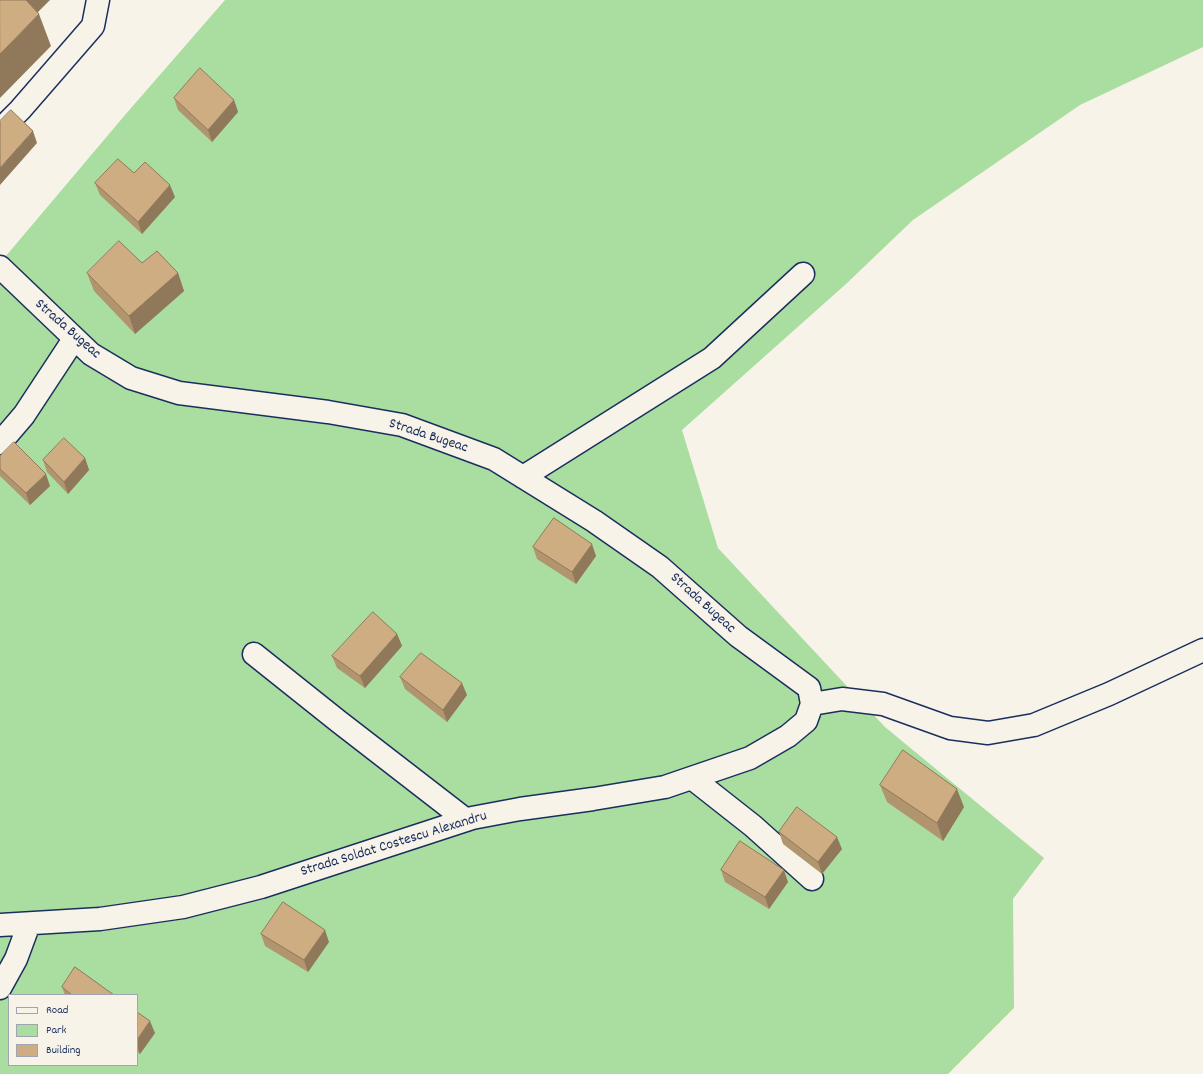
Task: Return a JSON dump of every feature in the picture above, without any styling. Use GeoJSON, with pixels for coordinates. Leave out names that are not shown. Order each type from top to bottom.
{"type":"FeatureCollection","features":[{"type":"Feature","properties":{"kind":"street"},"geometry":{"type":"LineString","coordinates":[[0,130],[20,110],[93,26],[98,0]]}},
{"type":"Feature","properties":{"kind":"street","name":"Strada Bugeac"},"geometry":{"type":"LineString","coordinates":[[0,267],[91,354],[131,378],[179,393],[328,412],[402,425],[494,459],[594,521],[660,567],[738,636],[809,688],[812,704]]}},
{"type":"Feature","properties":{"kind":"street"},"geometry":{"type":"LineString","coordinates":[[523,477],[712,358],[803,274]]}},
{"type":"Feature","properties":{"kind":"street"},"geometry":{"type":"LineString","coordinates":[[0,443],[24,415],[74,339]]}},
{"type":"Feature","properties":{"kind":"street"},"geometry":{"type":"LineString","coordinates":[[812,704],[842,699],[883,704],[950,728],[988,733],[1034,725],[1109,694],[1203,650]]}},
{"type":"Feature","properties":{"kind":"street"},"geometry":{"type":"LineString","coordinates":[[254,654],[344,726],[466,820]]}},
{"type":"Feature","properties":{"kind":"street","name":"Strada Soldat Costescu Alexandru"},"geometry":{"type":"LineString","coordinates":[[0,925],[100,919],[183,907],[260,887],[466,820],[520,808],[593,799],[665,787],[750,758],[788,736],[806,721],[812,704]]}},
{"type":"Feature","properties":{"kind":"street"},"geometry":{"type":"LineString","coordinates":[[692,778],[753,826],[812,879]]}},
{"type":"Feature","properties":{"kind":"street"},"geometry":{"type":"LineString","coordinates":[[0,988],[16,959],[29,924]]}},
{"type":"Feature","properties":{"kind":"green space"},"geometry":{"type":"Polygon","coordinates":[[[225,0],[1203,0],[1203,47],[1080,105],[913,220],[846,284],[682,430],[718,548],[885,727],[1044,858],[1013,899],[1014,1008],[948,1074],[0,1074],[0,263],[125,115],[225,0]]]}},
{"type":"Feature","properties":{"kind":"building"},"geometry":{"type":"Polygon","coordinates":[[[0,0],[26,0],[39,14],[0,54],[0,0]]]}},
{"type":"Feature","properties":{"kind":"building"},"geometry":{"type":"Polygon","coordinates":[[[200,68],[234,100],[208,130],[174,98],[200,68]]]}},
{"type":"Feature","properties":{"kind":"building"},"geometry":{"type":"Polygon","coordinates":[[[11,110],[33,131],[0,168],[0,121],[11,110]]]}},
{"type":"Feature","properties":{"kind":"building"},"geometry":{"type":"Polygon","coordinates":[[[118,159],[134,173],[145,162],[170,185],[138,222],[95,183],[118,159]]]}},
{"type":"Feature","properties":{"kind":"building"},"geometry":{"type":"Polygon","coordinates":[[[119,241],[142,263],[157,251],[178,273],[129,316],[87,273],[119,241]]]}},
{"type":"Feature","properties":{"kind":"building"},"geometry":{"type":"Polygon","coordinates":[[[64,438],[85,458],[64,482],[43,460],[64,438]]]}},
{"type":"Feature","properties":{"kind":"building"},"geometry":{"type":"Polygon","coordinates":[[[14,442],[46,474],[26,493],[0,469],[0,456],[14,442]]]}},
{"type":"Feature","properties":{"kind":"building"},"geometry":{"type":"Polygon","coordinates":[[[554,518],[592,544],[572,572],[533,547],[554,518]]]}},
{"type":"Feature","properties":{"kind":"building"},"geometry":{"type":"Polygon","coordinates":[[[373,612],[397,634],[360,676],[332,656],[373,612]]]}},
{"type":"Feature","properties":{"kind":"building"},"geometry":{"type":"Polygon","coordinates":[[[421,653],[462,683],[443,710],[400,677],[421,653]]]}},
{"type":"Feature","properties":{"kind":"building"},"geometry":{"type":"Polygon","coordinates":[[[903,750],[957,789],[937,823],[880,785],[903,750]]]}},
{"type":"Feature","properties":{"kind":"building"},"geometry":{"type":"Polygon","coordinates":[[[797,807],[837,837],[818,862],[779,832],[797,807]]]}},
{"type":"Feature","properties":{"kind":"building"},"geometry":{"type":"Polygon","coordinates":[[[740,841],[784,870],[765,897],[721,870],[740,841]]]}},
{"type":"Feature","properties":{"kind":"building"},"geometry":{"type":"Polygon","coordinates":[[[283,902],[325,930],[304,960],[261,934],[283,902]]]}},
{"type":"Feature","properties":{"kind":"building"},"geometry":{"type":"Polygon","coordinates":[[[75,967],[113,994],[71,994],[62,987],[75,967]]]}},
{"type":"Feature","properties":{"kind":"building"},"geometry":{"type":"Polygon","coordinates":[[[138,1013],[150,1021],[138,1039],[138,1013]]]}}]}
